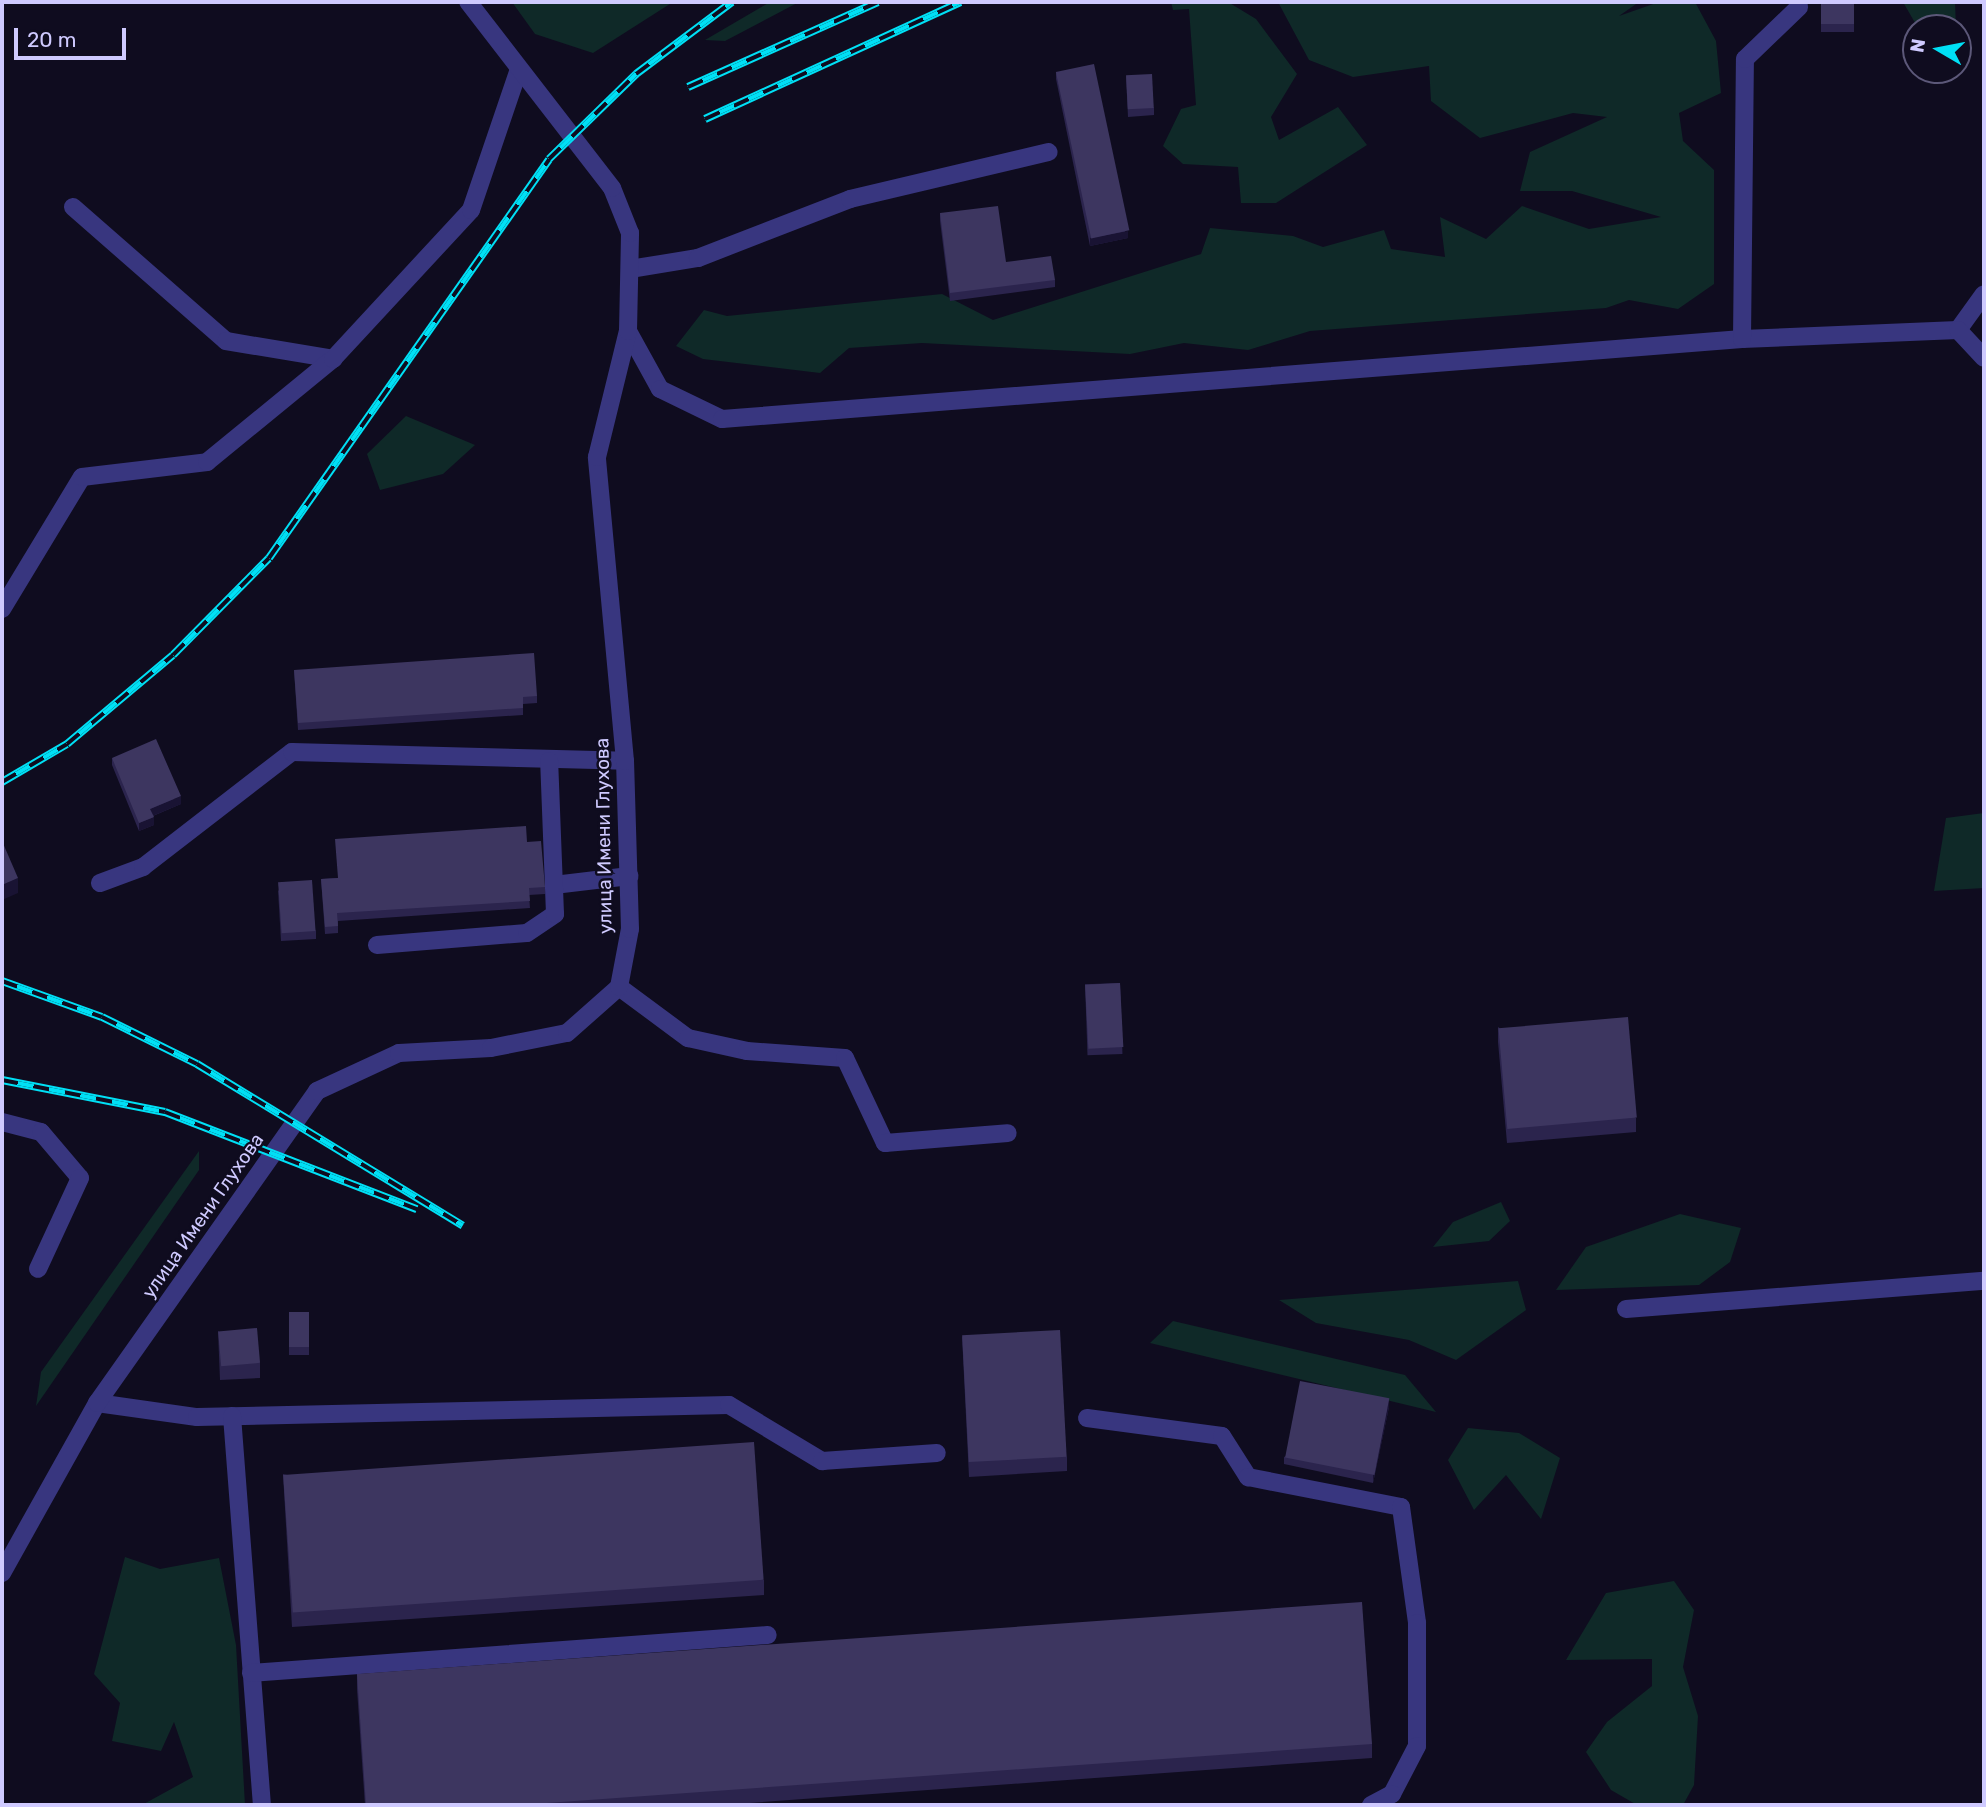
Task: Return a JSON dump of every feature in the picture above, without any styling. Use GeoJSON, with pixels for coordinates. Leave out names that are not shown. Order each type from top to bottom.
{"type":"FeatureCollection","features":[{"type":"Feature","properties":{"kind":"street","name":"улица Имени Глухова"},"geometry":{"type":"LineString","coordinates":[[3,1564],[97,1403],[317,1091],[399,1053],[491,1048],[567,1033],[619,987],[630,929],[625,761],[597,457],[628,331],[630,233],[612,188],[468,2]]}},
{"type":"Feature","properties":{"kind":"street"},"geometry":{"type":"LineString","coordinates":[[1742,339],[1745,59],[1799,7]]}},
{"type":"Feature","properties":{"kind":"street"},"geometry":{"type":"LineString","coordinates":[[2,609],[82,477],[207,461],[333,359],[471,210],[519,69]]}},
{"type":"Feature","properties":{"kind":"street"},"geometry":{"type":"LineString","coordinates":[[630,269],[698,258],[850,200],[1049,152]]}},
{"type":"Feature","properties":{"kind":"street"},"geometry":{"type":"LineString","coordinates":[[73,206],[226,341],[333,359]]}},
{"type":"Feature","properties":{"kind":"street"},"geometry":{"type":"LineString","coordinates":[[1958,330],[1984,294]]}},
{"type":"Feature","properties":{"kind":"street"},"geometry":{"type":"LineString","coordinates":[[628,331],[660,389],[722,419],[1742,339],[1958,330],[1984,358]]}},
{"type":"Feature","properties":{"kind":"street"},"geometry":{"type":"LineString","coordinates":[[100,883],[143,867],[292,752],[625,761]]}},
{"type":"Feature","properties":{"kind":"street"},"geometry":{"type":"LineString","coordinates":[[377,945],[527,933],[555,914],[549,761]]}},
{"type":"Feature","properties":{"kind":"street"},"geometry":{"type":"LineString","coordinates":[[554,884],[629,876]]}},
{"type":"Feature","properties":{"kind":"street"},"geometry":{"type":"LineString","coordinates":[[619,987],[688,1038],[747,1051],[845,1058],[885,1143],[1008,1133]]}},
{"type":"Feature","properties":{"kind":"street"},"geometry":{"type":"LineString","coordinates":[[2,1122],[41,1132],[80,1178],[38,1269]]}},
{"type":"Feature","properties":{"kind":"street"},"geometry":{"type":"LineString","coordinates":[[1626,1309],[1984,1281]]}},
{"type":"Feature","properties":{"kind":"street"},"geometry":{"type":"LineString","coordinates":[[97,1403],[232,1416],[729,1405],[822,1461],[937,1453]]}},
{"type":"Feature","properties":{"kind":"street"},"geometry":{"type":"LineString","coordinates":[[232,1416],[261,1805]]}},
{"type":"Feature","properties":{"kind":"street"},"geometry":{"type":"LineString","coordinates":[[1087,1418],[1222,1436],[1248,1477],[1401,1507],[1417,1623],[1417,1746],[1392,1794],[1371,1805]]}},
{"type":"Feature","properties":{"kind":"street"},"geometry":{"type":"LineString","coordinates":[[251,1673],[768,1634]]}},
{"type":"Feature","properties":{"kind":"green space"},"geometry":{"type":"Polygon","coordinates":[[[512,2],[673,2],[593,53],[535,34],[512,2]]]}},
{"type":"Feature","properties":{"kind":"green space"},"geometry":{"type":"Polygon","coordinates":[[[770,2],[799,2],[725,41],[705,40],[770,2]]]}},
{"type":"Feature","properties":{"kind":"green space"},"geometry":{"type":"Polygon","coordinates":[[[1171,2],[1228,2],[1256,19],[1297,74],[1271,117],[1279,140],[1338,107],[1367,145],[1276,203],[1241,203],[1238,167],[1183,164],[1163,146],[1181,109],[1196,105],[1189,9],[1173,10],[1171,2]]]}},
{"type":"Feature","properties":{"kind":"green space"},"geometry":{"type":"Polygon","coordinates":[[[1278,2],[1639,2],[1619,16],[1659,2],[1695,2],[1716,41],[1721,93],[1679,113],[1683,141],[1714,170],[1714,284],[1678,309],[1629,300],[1606,308],[1310,331],[1248,350],[1184,343],[1130,354],[922,343],[849,348],[820,373],[703,359],[676,346],[704,310],[727,316],[942,294],[993,320],[1201,254],[1210,228],[1293,236],[1323,247],[1384,230],[1391,249],[1445,257],[1440,217],[1486,239],[1522,206],[1589,229],[1661,217],[1572,191],[1520,191],[1530,152],[1607,117],[1573,113],[1480,138],[1431,101],[1429,66],[1353,77],[1309,60],[1278,2]]]}},
{"type":"Feature","properties":{"kind":"green space"},"geometry":{"type":"Polygon","coordinates":[[[1903,2],[1955,2],[1955,14],[1910,14],[1903,2]]]}},
{"type":"Feature","properties":{"kind":"green space"},"geometry":{"type":"Polygon","coordinates":[[[406,416],[475,445],[443,474],[380,490],[367,454],[406,416]]]}},
{"type":"Feature","properties":{"kind":"green space"},"geometry":{"type":"Polygon","coordinates":[[[1984,813],[1984,888],[1934,891],[1946,818],[1984,813]]]}},
{"type":"Feature","properties":{"kind":"green space"},"geometry":{"type":"Polygon","coordinates":[[[199,1151],[199,1170],[36,1406],[41,1372],[199,1151]]]}},
{"type":"Feature","properties":{"kind":"green space"},"geometry":{"type":"Polygon","coordinates":[[[1501,1202],[1510,1221],[1489,1241],[1433,1247],[1453,1222],[1501,1202]]]}},
{"type":"Feature","properties":{"kind":"green space"},"geometry":{"type":"Polygon","coordinates":[[[1680,1214],[1741,1228],[1730,1262],[1699,1285],[1556,1290],[1586,1247],[1680,1214]]]}},
{"type":"Feature","properties":{"kind":"green space"},"geometry":{"type":"Polygon","coordinates":[[[1518,1281],[1526,1310],[1456,1360],[1409,1340],[1316,1323],[1279,1300],[1518,1281]]]}},
{"type":"Feature","properties":{"kind":"green space"},"geometry":{"type":"Polygon","coordinates":[[[1173,1321],[1405,1375],[1436,1412],[1150,1343],[1173,1321]]]}},
{"type":"Feature","properties":{"kind":"green space"},"geometry":{"type":"Polygon","coordinates":[[[1468,1428],[1519,1433],[1560,1458],[1541,1519],[1506,1475],[1474,1510],[1448,1460],[1468,1428]]]}},
{"type":"Feature","properties":{"kind":"green space"},"geometry":{"type":"Polygon","coordinates":[[[125,1557],[160,1569],[219,1558],[236,1645],[245,1805],[142,1805],[193,1777],[174,1722],[161,1751],[112,1741],[120,1703],[94,1674],[125,1557]]]}},
{"type":"Feature","properties":{"kind":"green space"},"geometry":{"type":"Polygon","coordinates":[[[1674,1581],[1694,1610],[1683,1667],[1698,1716],[1694,1785],[1683,1805],[1637,1805],[1611,1790],[1586,1752],[1607,1722],[1652,1686],[1652,1659],[1566,1660],[1606,1593],[1674,1581]]]}},
{"type":"Feature","properties":{"kind":"building"},"geometry":{"type":"Polygon","coordinates":[[[1821,2],[1854,2],[1854,24],[1821,24],[1821,2]]]}},
{"type":"Feature","properties":{"kind":"building"},"geometry":{"type":"Polygon","coordinates":[[[1094,64],[1129,230],[1091,238],[1056,72],[1094,64]]]}},
{"type":"Feature","properties":{"kind":"building"},"geometry":{"type":"Polygon","coordinates":[[[1152,74],[1154,108],[1128,109],[1126,75],[1152,74]]]}},
{"type":"Feature","properties":{"kind":"building"},"geometry":{"type":"Polygon","coordinates":[[[998,206],[1006,262],[1051,256],[1055,280],[950,293],[940,213],[998,206]]]}},
{"type":"Feature","properties":{"kind":"building"},"geometry":{"type":"Polygon","coordinates":[[[534,653],[537,696],[523,697],[523,708],[298,723],[294,670],[534,653]]]}},
{"type":"Feature","properties":{"kind":"building"},"geometry":{"type":"Polygon","coordinates":[[[156,739],[181,796],[150,809],[154,817],[139,823],[112,758],[156,739]]]}},
{"type":"Feature","properties":{"kind":"building"},"geometry":{"type":"Polygon","coordinates":[[[526,826],[527,842],[541,841],[545,887],[529,888],[530,901],[337,913],[338,926],[325,927],[321,879],[338,878],[335,839],[526,826]]]}},
{"type":"Feature","properties":{"kind":"building"},"geometry":{"type":"Polygon","coordinates":[[[2,841],[18,878],[2,885],[2,841]]]}},
{"type":"Feature","properties":{"kind":"building"},"geometry":{"type":"Polygon","coordinates":[[[312,880],[316,931],[282,933],[278,882],[312,880]]]}},
{"type":"Feature","properties":{"kind":"building"},"geometry":{"type":"Polygon","coordinates":[[[1120,983],[1123,1047],[1088,1049],[1085,985],[1120,983]]]}},
{"type":"Feature","properties":{"kind":"building"},"geometry":{"type":"Polygon","coordinates":[[[1628,1017],[1637,1118],[1507,1129],[1498,1028],[1628,1017]]]}},
{"type":"Feature","properties":{"kind":"building"},"geometry":{"type":"Polygon","coordinates":[[[289,1312],[309,1312],[309,1347],[289,1347],[289,1312]]]}},
{"type":"Feature","properties":{"kind":"building"},"geometry":{"type":"Polygon","coordinates":[[[257,1328],[260,1363],[221,1366],[218,1331],[257,1328]]]}},
{"type":"Feature","properties":{"kind":"building"},"geometry":{"type":"Polygon","coordinates":[[[1060,1330],[1067,1457],[969,1462],[962,1335],[1060,1330]]]}},
{"type":"Feature","properties":{"kind":"building"},"geometry":{"type":"Polygon","coordinates":[[[1300,1381],[1389,1398],[1374,1475],[1285,1458],[1300,1381]]]}},
{"type":"Feature","properties":{"kind":"building"},"geometry":{"type":"Polygon","coordinates":[[[754,1442],[764,1580],[293,1613],[283,1475],[754,1442]]]}},
{"type":"Feature","properties":{"kind":"building"},"geometry":{"type":"Polygon","coordinates":[[[1362,1602],[1372,1744],[519,1805],[366,1805],[357,1674],[1362,1602]]]}},
{"type":"Feature","properties":{"kind":"railway"},"geometry":{"type":"LineString","coordinates":[[2,782],[67,744],[173,655],[269,558],[549,159],[636,74],[732,2]]}},
{"type":"Feature","properties":{"kind":"railway"},"geometry":{"type":"LineString","coordinates":[[688,87],[878,2]]}},
{"type":"Feature","properties":{"kind":"railway"},"geometry":{"type":"LineString","coordinates":[[705,119],[961,2]]}},
{"type":"Feature","properties":{"kind":"railway"},"geometry":{"type":"LineString","coordinates":[[2,981],[102,1017],[197,1064],[463,1226]]}},
{"type":"Feature","properties":{"kind":"railway"},"geometry":{"type":"LineString","coordinates":[[2,1080],[165,1112],[417,1209]]}}]}
